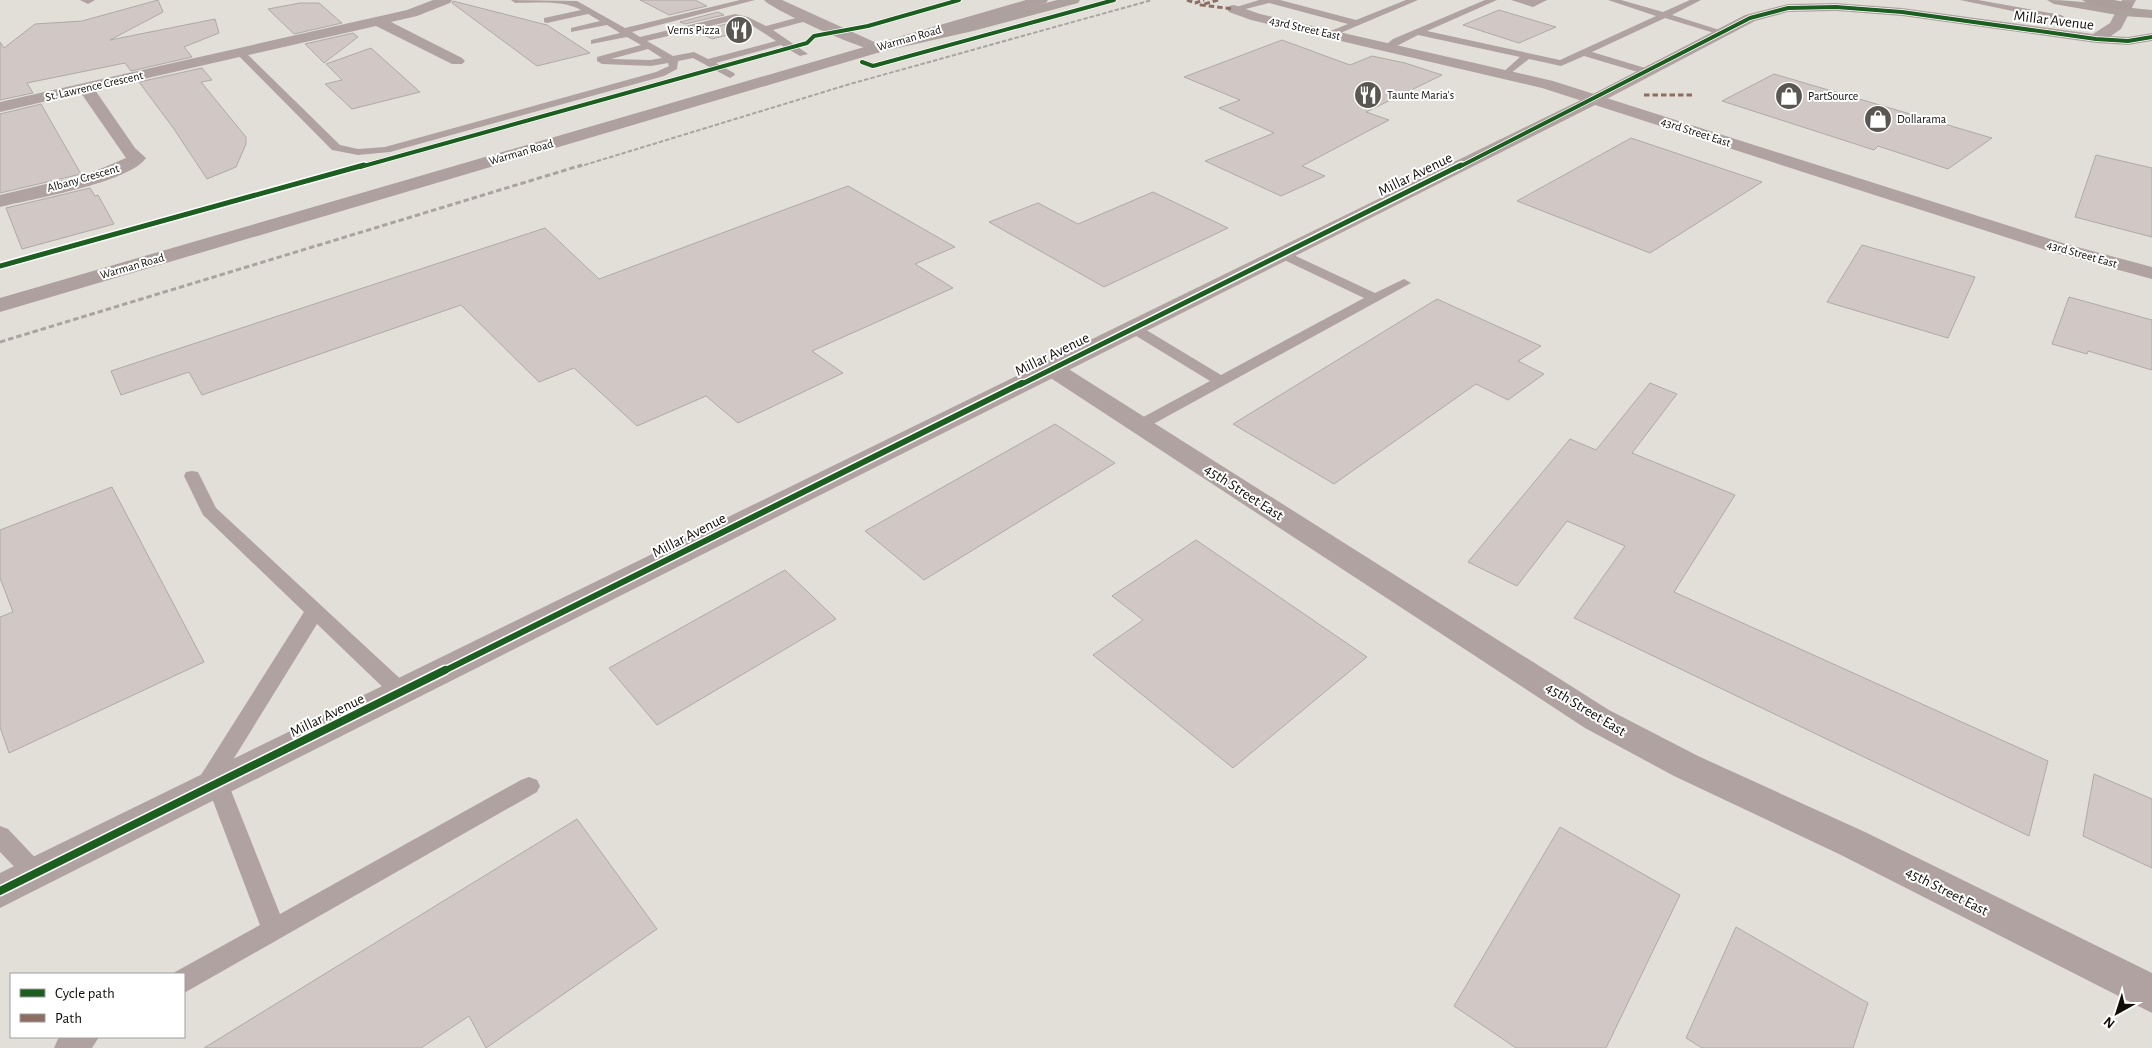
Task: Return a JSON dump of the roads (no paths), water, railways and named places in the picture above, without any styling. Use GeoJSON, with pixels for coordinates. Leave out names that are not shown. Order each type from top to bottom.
{"type":"FeatureCollection","features":[{"type":"Feature","properties":{"kind":"highway"},"geometry":{"type":"LineString","coordinates":[[876,48],[973,27],[1073,0]]}},
{"type":"Feature","properties":{"kind":"highway"},"geometry":{"type":"LineString","coordinates":[[2054,0],[2126,6]]}},
{"type":"Feature","properties":{"kind":"highway"},"geometry":{"type":"LineString","coordinates":[[2054,0],[2104,16],[2116,26]]}},
{"type":"Feature","properties":{"kind":"highway"},"geometry":{"type":"LineString","coordinates":[[2089,0],[2126,6],[2152,13]]}},
{"type":"Feature","properties":{"kind":"main road","name":"Warman Road"},"geometry":{"type":"LineString","coordinates":[[133,248],[989,0]]}},
{"type":"Feature","properties":{"kind":"main road","name":"Warman Road"},"geometry":{"type":"LineString","coordinates":[[0,305],[1041,0]]}},
{"type":"Feature","properties":{"kind":"street","name":"St. Lawrence Crescent"},"geometry":{"type":"LineString","coordinates":[[0,107],[412,13],[444,0]]}},
{"type":"Feature","properties":{"kind":"street"},"geometry":{"type":"LineString","coordinates":[[771,0],[876,48]]}},
{"type":"Feature","properties":{"kind":"street","name":"Millar Avenue"},"geometry":{"type":"LineString","coordinates":[[2096,39],[2116,26],[2126,6]]}},
{"type":"Feature","properties":{"kind":"street","name":"Millar Avenue"},"geometry":{"type":"LineString","coordinates":[[0,890],[1595,99],[1750,18],[1788,8],[1836,7],[1902,12],[2096,39],[2128,41],[2152,37]]}},
{"type":"Feature","properties":{"kind":"street","name":"43rd Street East"},"geometry":{"type":"LineString","coordinates":[[1234,9],[1330,34],[1547,84],[2059,248],[2152,273]]}},
{"type":"Feature","properties":{"kind":"street"},"geometry":{"type":"LineString","coordinates":[[378,21],[457,61]]}},
{"type":"Feature","properties":{"kind":"street","name":"St. Lawrence Crescent"},"geometry":{"type":"LineString","coordinates":[[188,64],[276,30],[290,28],[327,33]]}},
{"type":"Feature","properties":{"kind":"street","name":"Albany Crescent"},"geometry":{"type":"LineString","coordinates":[[0,201],[99,176],[133,163],[137,158],[129,152],[86,88]]}},
{"type":"Feature","properties":{"kind":"street","name":"45th Street East"},"geometry":{"type":"LineString","coordinates":[[1051,368],[1598,719],[1686,766],[1852,843],[2152,994]]}},
{"type":"Feature","properties":{"kind":"lane"},"geometry":{"type":"LineString","coordinates":[[241,53],[336,148],[358,152],[386,150],[660,74],[674,67],[675,64],[671,59],[577,4],[550,0],[515,0]]}},
{"type":"Feature","properties":{"kind":"lane"},"geometry":{"type":"LineString","coordinates":[[594,42],[751,0]]}},
{"type":"Feature","properties":{"kind":"lane"},"geometry":{"type":"LineString","coordinates":[[1234,9],[1269,0],[1356,24]]}},
{"type":"Feature","properties":{"kind":"lane"},"geometry":{"type":"LineString","coordinates":[[1330,34],[1414,0]]}},
{"type":"Feature","properties":{"kind":"lane"},"geometry":{"type":"LineString","coordinates":[[1388,47],[1396,41],[1493,0]]}},
{"type":"Feature","properties":{"kind":"lane"},"geometry":{"type":"LineString","coordinates":[[1515,0],[1533,4],[1543,0]]}},
{"type":"Feature","properties":{"kind":"lane"},"geometry":{"type":"LineString","coordinates":[[1612,0],[1724,32]]}},
{"type":"Feature","properties":{"kind":"lane"},"geometry":{"type":"LineString","coordinates":[[1417,32],[1561,62],[1697,0]]}},
{"type":"Feature","properties":{"kind":"lane"},"geometry":{"type":"LineString","coordinates":[[1964,0],[2061,18]]}},
{"type":"Feature","properties":{"kind":"lane"},"geometry":{"type":"LineString","coordinates":[[547,20],[590,11]]}},
{"type":"Feature","properties":{"kind":"lane"},"geometry":{"type":"LineString","coordinates":[[639,40],[735,17],[748,19],[764,28],[780,42],[803,54]]}},
{"type":"Feature","properties":{"kind":"lane"},"geometry":{"type":"LineString","coordinates":[[764,28],[807,18]]}},
{"type":"Feature","properties":{"kind":"lane"},"geometry":{"type":"LineString","coordinates":[[574,30],[608,22]]}},
{"type":"Feature","properties":{"kind":"lane"},"geometry":{"type":"LineString","coordinates":[[708,62],[780,42]]}},
{"type":"Feature","properties":{"kind":"lane"},"geometry":{"type":"LineString","coordinates":[[649,46],[600,59],[605,62],[651,63],[694,55],[730,75]]}},
{"type":"Feature","properties":{"kind":"lane"},"geometry":{"type":"LineString","coordinates":[[1583,53],[1648,72]]}},
{"type":"Feature","properties":{"kind":"lane"},"geometry":{"type":"LineString","coordinates":[[1506,74],[1528,56]]}},
{"type":"Feature","properties":{"kind":"lane"},"geometry":{"type":"LineString","coordinates":[[1283,254],[1375,298]]}},
{"type":"Feature","properties":{"kind":"lane"},"geometry":{"type":"LineString","coordinates":[[1140,425],[1404,283]]}},
{"type":"Feature","properties":{"kind":"lane"},"geometry":{"type":"LineString","coordinates":[[1133,328],[1221,381]]}},
{"type":"Feature","properties":{"kind":"lane"},"geometry":{"type":"LineString","coordinates":[[192,476],[209,511],[401,692]]}},
{"type":"Feature","properties":{"kind":"lane"},"geometry":{"type":"LineString","coordinates":[[274,930],[209,787],[315,610]]}},
{"type":"Feature","properties":{"kind":"lane"},"geometry":{"type":"LineString","coordinates":[[185,981],[529,786]]}},
{"type":"Feature","properties":{"kind":"lane"},"geometry":{"type":"LineString","coordinates":[[0,836],[35,873]]}},
{"type":"Feature","properties":{"kind":"lane"},"geometry":{"type":"LineString","coordinates":[[67,1048],[84,1038]]}},
{"type":"Feature","properties":{"kind":"railway"},"geometry":{"type":"LineString","coordinates":[[578,167],[850,84],[1152,0]]}},
{"type":"Feature","properties":{"kind":"railway"},"geometry":{"type":"LineString","coordinates":[[0,342],[582,165]]}},
{"type":"Feature","properties":{"kind":"place","name":"Verns Pizza"},"geometry":{"type":"Point","coordinates":[739,30]}},
{"type":"Feature","properties":{"kind":"place","name":"Taunte Maria's"},"geometry":{"type":"Point","coordinates":[1368,95]}},
{"type":"Feature","properties":{"kind":"place","name":"PartSource"},"geometry":{"type":"Point","coordinates":[1789,96]}},
{"type":"Feature","properties":{"kind":"place","name":"Dollarama"},"geometry":{"type":"Point","coordinates":[1878,119]}}]}
